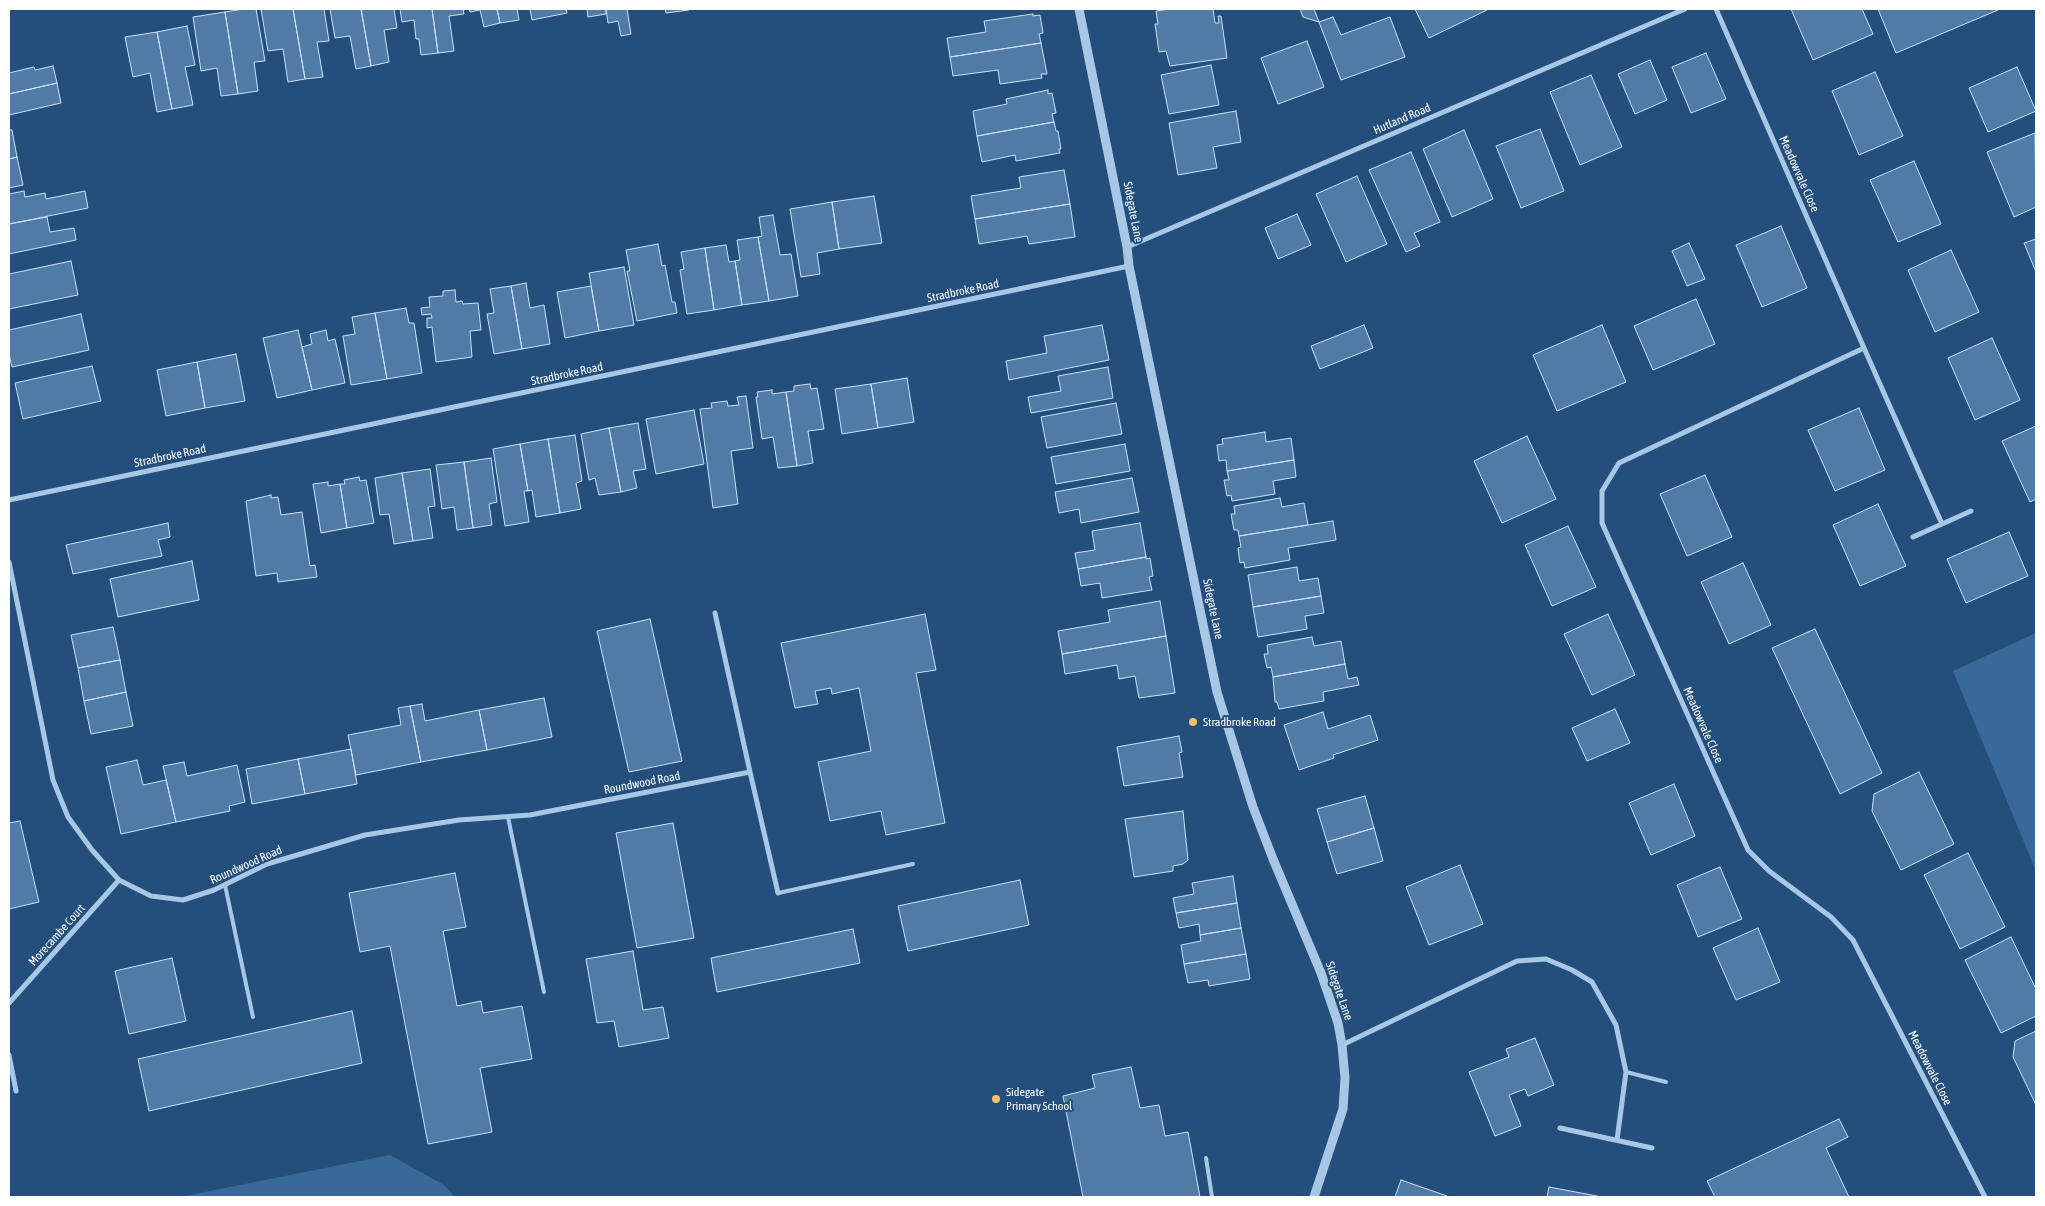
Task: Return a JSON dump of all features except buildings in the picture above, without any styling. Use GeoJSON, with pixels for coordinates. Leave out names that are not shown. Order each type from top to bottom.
{"type":"FeatureCollection","features":[{"type":"Feature","properties":{"kind":"street","name":"Sidegate Lane"},"geometry":{"type":"LineString","coordinates":[[1079,9],[1127,247],[1129,266],[1217,692],[1253,807],[1324,981],[1338,1023],[1345,1078],[1343,1109],[1314,1197]]}},
{"type":"Feature","properties":{"kind":"street","name":"Hutland Road"},"geometry":{"type":"LineString","coordinates":[[1127,247],[1685,9]]}},
{"type":"Feature","properties":{"kind":"street","name":"Meadowvale Close"},"geometry":{"type":"LineString","coordinates":[[1716,9],[1942,524]]}},
{"type":"Feature","properties":{"kind":"street","name":"Stradbroke Road"},"geometry":{"type":"LineString","coordinates":[[9,500],[1129,266]]}},
{"type":"Feature","properties":{"kind":"street","name":"Meadowvale Close"},"geometry":{"type":"LineString","coordinates":[[1864,348],[1619,463],[1602,491],[1602,523],[1748,850],[1769,871],[1831,917],[1853,940],[1985,1197]]}},
{"type":"Feature","properties":{"kind":"street"},"geometry":{"type":"LineString","coordinates":[[1913,537],[1971,511]]}},
{"type":"Feature","properties":{"kind":"street","name":"Roundwood Road"},"geometry":{"type":"LineString","coordinates":[[9,562],[53,780],[68,817],[92,850],[119,880],[151,896],[183,900],[214,890],[267,864],[365,835],[459,820],[549,812],[750,772]]}},
{"type":"Feature","properties":{"kind":"street"},"geometry":{"type":"LineString","coordinates":[[715,613],[778,893]]}},
{"type":"Feature","properties":{"kind":"street","name":"Morecambe Court"},"geometry":{"type":"LineString","coordinates":[[9,1002],[119,880]]}},
{"type":"Feature","properties":{"kind":"street"},"geometry":{"type":"LineString","coordinates":[[1342,1045],[1517,961],[1546,959],[1572,970],[1592,982],[1616,1025],[1626,1072],[1618,1140]]}},
{"type":"Feature","properties":{"kind":"street"},"geometry":{"type":"LineString","coordinates":[[9,1056],[16,1091]]}},
{"type":"Feature","properties":{"kind":"street"},"geometry":{"type":"LineString","coordinates":[[1560,1128],[1652,1148]]}},
{"type":"Feature","properties":{"kind":"lane"},"geometry":{"type":"LineString","coordinates":[[508,817],[544,992]]}},
{"type":"Feature","properties":{"kind":"lane"},"geometry":{"type":"LineString","coordinates":[[778,893],[913,864]]}},
{"type":"Feature","properties":{"kind":"lane"},"geometry":{"type":"LineString","coordinates":[[225,885],[253,1018]]}},
{"type":"Feature","properties":{"kind":"lane"},"geometry":{"type":"LineString","coordinates":[[1626,1072],[1666,1082]]}},
{"type":"Feature","properties":{"kind":"lane"},"geometry":{"type":"LineString","coordinates":[[1206,1158],[1212,1197]]}},
{"type":"Feature","properties":{"kind":"shaded area"},"geometry":{"type":"Polygon","coordinates":[[[2036,633],[2036,871],[1953,671],[2036,633]]]}},
{"type":"Feature","properties":{"kind":"shaded area"},"geometry":{"type":"Polygon","coordinates":[[[390,1155],[444,1185],[455,1197],[180,1197],[390,1155]]]}},
{"type":"Feature","properties":{"kind":"place","name":"Stradbroke Road"},"geometry":{"type":"Point","coordinates":[1193,722]}},
{"type":"Feature","properties":{"kind":"place","name":"Sidegate Primary School"},"geometry":{"type":"Point","coordinates":[996,1099]}}]}
